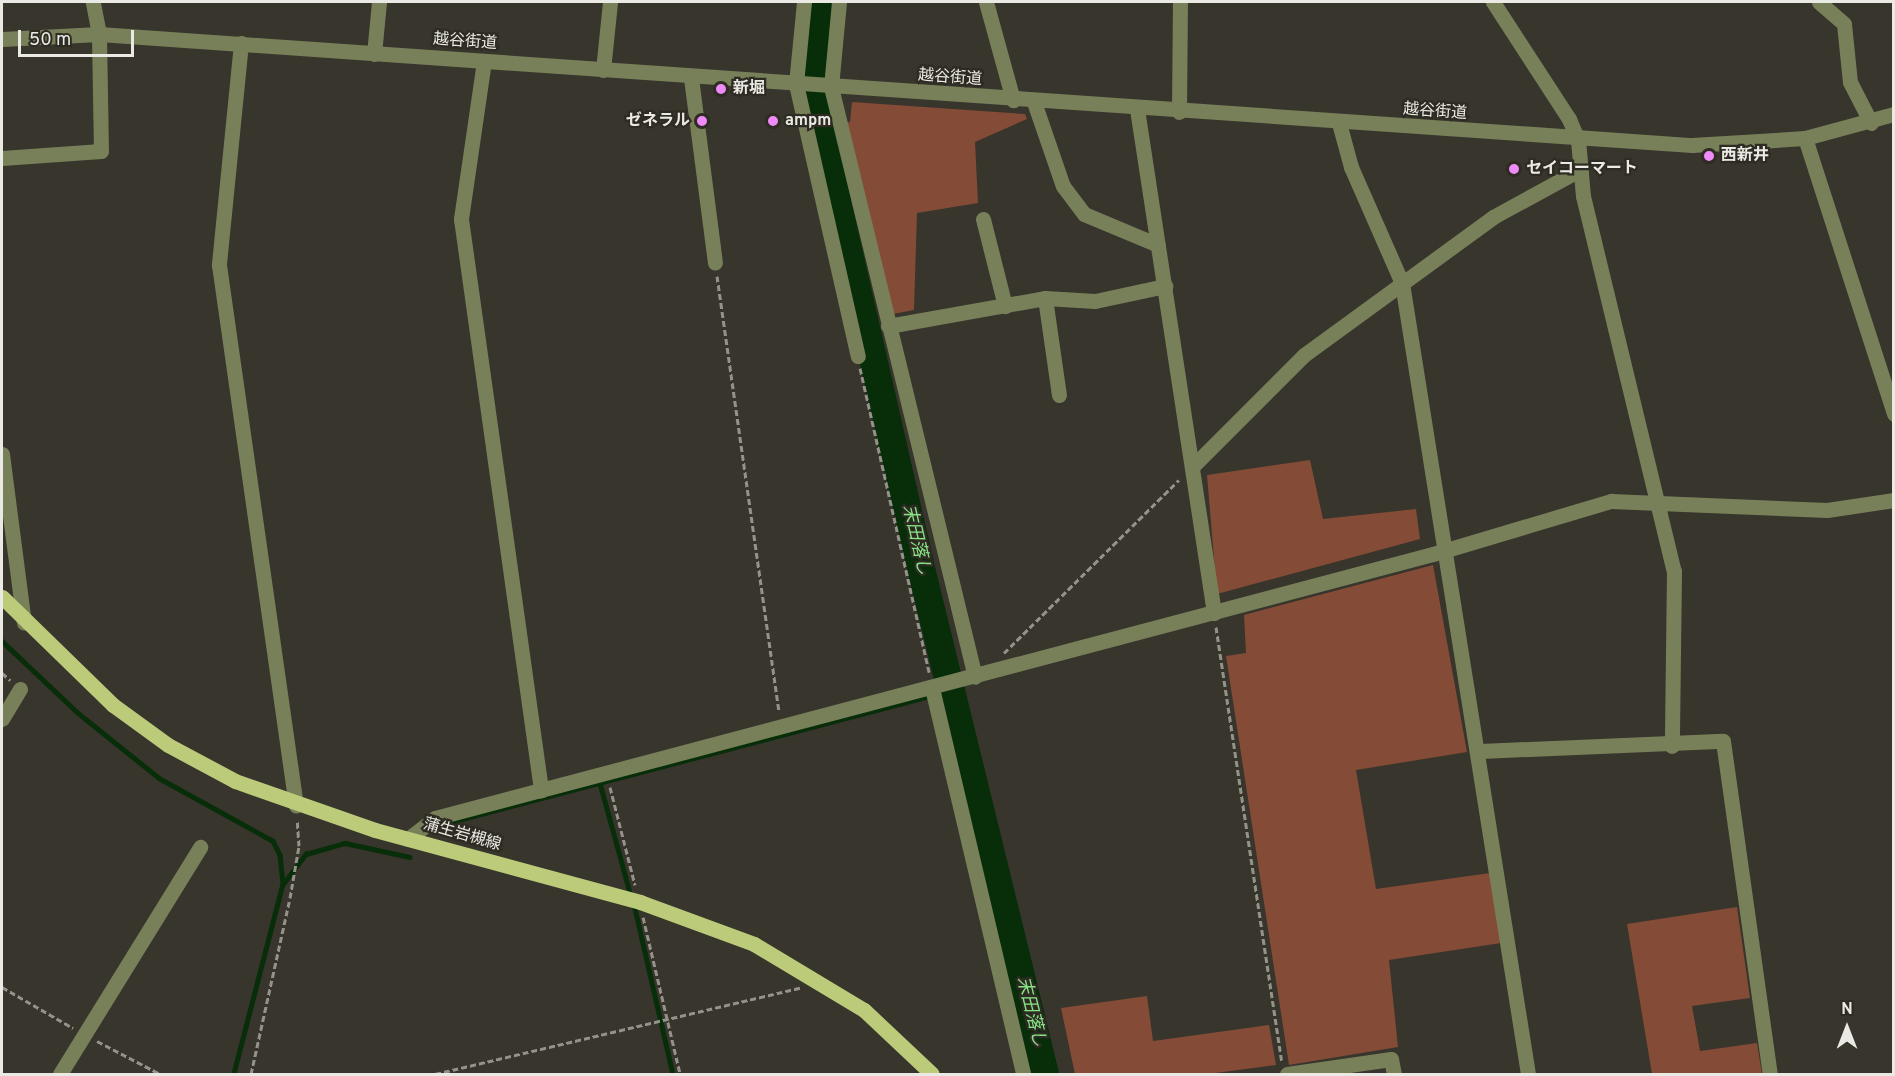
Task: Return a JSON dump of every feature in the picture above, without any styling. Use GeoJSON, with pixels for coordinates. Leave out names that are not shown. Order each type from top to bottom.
{"type":"FeatureCollection","features":[{"type":"Feature","properties":{"kind":"main road","name":"蒲生岩槻線"},"geometry":{"type":"LineString","coordinates":[[2,597],[24,623],[113,705],[168,745],[235,782],[296,806],[640,902],[754,944],[822,983],[864,1011],[932,1074]]}},
{"type":"Feature","properties":{"kind":"street"},"geometry":{"type":"LineString","coordinates":[[2,158],[101,151],[99,34],[93,2]]}},
{"type":"Feature","properties":{"kind":"street"},"geometry":{"type":"LineString","coordinates":[[374,54],[379,2]]}},
{"type":"Feature","properties":{"kind":"street"},"geometry":{"type":"LineString","coordinates":[[603,70],[610,2]]}},
{"type":"Feature","properties":{"kind":"street"},"geometry":{"type":"LineString","coordinates":[[804,2],[796,84],[858,356]]}},
{"type":"Feature","properties":{"kind":"street"},"geometry":{"type":"LineString","coordinates":[[839,2],[831,87],[888,326],[982,675]]}},
{"type":"Feature","properties":{"kind":"street"},"geometry":{"type":"LineString","coordinates":[[986,2],[1013,100]]}},
{"type":"Feature","properties":{"kind":"street"},"geometry":{"type":"LineString","coordinates":[[1179,112],[1180,2]]}},
{"type":"Feature","properties":{"kind":"street"},"geometry":{"type":"LineString","coordinates":[[1493,2],[1569,119],[1578,140],[1583,196],[1674,572],[1672,746]]}},
{"type":"Feature","properties":{"kind":"street"},"geometry":{"type":"LineString","coordinates":[[1819,2],[1844,24],[1850,82],[1871,123]]}},
{"type":"Feature","properties":{"kind":"street","name":"越谷街道"},"geometry":{"type":"LineString","coordinates":[[2,39],[99,34],[1578,140],[1692,145],[1805,138],[1871,123],[1893,114]]}},
{"type":"Feature","properties":{"kind":"street"},"geometry":{"type":"LineString","coordinates":[[241,43],[219,265],[296,806]]}},
{"type":"Feature","properties":{"kind":"street"},"geometry":{"type":"LineString","coordinates":[[484,61],[461,219],[542,790]]}},
{"type":"Feature","properties":{"kind":"street"},"geometry":{"type":"LineString","coordinates":[[692,78],[715,262]]}},
{"type":"Feature","properties":{"kind":"street"},"geometry":{"type":"LineString","coordinates":[[1034,102],[1063,186],[1084,214],[1158,245]]}},
{"type":"Feature","properties":{"kind":"street"},"geometry":{"type":"LineString","coordinates":[[1137,109],[1214,613]]}},
{"type":"Feature","properties":{"kind":"street"},"geometry":{"type":"LineString","coordinates":[[1340,123],[1351,167],[1402,283],[1442,552],[1480,751],[1528,1074]]}},
{"type":"Feature","properties":{"kind":"street"},"geometry":{"type":"LineString","coordinates":[[1805,138],[1893,414]]}},
{"type":"Feature","properties":{"kind":"street"},"geometry":{"type":"LineString","coordinates":[[1193,466],[1304,355],[1493,217],[1581,169]]}},
{"type":"Feature","properties":{"kind":"street"},"geometry":{"type":"LineString","coordinates":[[983,219],[1005,306]]}},
{"type":"Feature","properties":{"kind":"street"},"geometry":{"type":"LineString","coordinates":[[888,326],[1045,298],[1095,301],[1165,286]]}},
{"type":"Feature","properties":{"kind":"street"},"geometry":{"type":"LineString","coordinates":[[1045,298],[1059,395]]}},
{"type":"Feature","properties":{"kind":"street"},"geometry":{"type":"LineString","coordinates":[[2,454],[24,623]]}},
{"type":"Feature","properties":{"kind":"street"},"geometry":{"type":"LineString","coordinates":[[408,839],[435,818],[1442,552],[1611,501],[1657,506],[1827,510],[1893,500]]}},
{"type":"Feature","properties":{"kind":"street"},"geometry":{"type":"LineString","coordinates":[[932,688],[1023,1074]]}},
{"type":"Feature","properties":{"kind":"street"},"geometry":{"type":"LineString","coordinates":[[2,719],[20,689]]}},
{"type":"Feature","properties":{"kind":"street"},"geometry":{"type":"LineString","coordinates":[[1480,751],[1672,746],[1723,741],[1770,1074]]}},
{"type":"Feature","properties":{"kind":"street"},"geometry":{"type":"LineString","coordinates":[[60,1074],[200,847]]}},
{"type":"Feature","properties":{"kind":"street"},"geometry":{"type":"LineString","coordinates":[[1286,1074],[1391,1059],[1394,1074]]}},
{"type":"Feature","properties":{"kind":"path"},"geometry":{"type":"LineString","coordinates":[[715,262],[782,728]]}},
{"type":"Feature","properties":{"kind":"path"},"geometry":{"type":"LineString","coordinates":[[858,356],[932,688]]}},
{"type":"Feature","properties":{"kind":"path"},"geometry":{"type":"LineString","coordinates":[[982,675],[1193,466]]}},
{"type":"Feature","properties":{"kind":"path"},"geometry":{"type":"LineString","coordinates":[[1214,613],[1286,1074]]}},
{"type":"Feature","properties":{"kind":"path"},"geometry":{"type":"LineString","coordinates":[[606,773],[640,902],[680,1074]]}},
{"type":"Feature","properties":{"kind":"path"},"geometry":{"type":"LineString","coordinates":[[251,1074],[290,898],[299,846],[296,806]]}},
{"type":"Feature","properties":{"kind":"path"},"geometry":{"type":"LineString","coordinates":[[435,1074],[822,983]]}},
{"type":"Feature","properties":{"kind":"shaded area"},"geometry":{"type":"Polygon","coordinates":[[[852,102],[1025,114],[1027,119],[975,142],[978,203],[917,213],[914,310],[893,314],[842,123],[850,122],[852,102]]]}},
{"type":"Feature","properties":{"kind":"shaded area"},"geometry":{"type":"Polygon","coordinates":[[[1310,460],[1323,519],[1416,509],[1420,539],[1217,594],[1207,475],[1310,460]]]}},
{"type":"Feature","properties":{"kind":"shaded area"},"geometry":{"type":"Polygon","coordinates":[[[1433,565],[1467,752],[1356,770],[1376,889],[1490,873],[1501,943],[1389,960],[1398,1047],[1289,1065],[1226,656],[1246,653],[1244,615],[1433,565]]]}},
{"type":"Feature","properties":{"kind":"shaded area"},"geometry":{"type":"Polygon","coordinates":[[[1737,907],[1750,998],[1692,1006],[1700,1051],[1757,1043],[1762,1074],[1652,1074],[1627,924],[1737,907]]]}},
{"type":"Feature","properties":{"kind":"shaded area"},"geometry":{"type":"Polygon","coordinates":[[[1147,996],[1153,1041],[1269,1025],[1276,1065],[1208,1074],[1075,1074],[1061,1008],[1147,996]]]}},
{"type":"Feature","properties":{"kind":"waterway","name":"末田落し"},"geometry":{"type":"LineString","coordinates":[[822,2],[814,70],[817,114],[919,560],[1045,1074]]}},
{"type":"Feature","properties":{"kind":"waterway"},"geometry":{"type":"LineString","coordinates":[[2,641],[77,712],[159,778],[273,841],[280,855],[283,884],[234,1074]]}},
{"type":"Feature","properties":{"kind":"waterway"},"geometry":{"type":"LineString","coordinates":[[439,825],[953,690]]}},
{"type":"Feature","properties":{"kind":"waterway"},"geometry":{"type":"LineString","coordinates":[[600,783],[631,896]]}},
{"type":"Feature","properties":{"kind":"waterway"},"geometry":{"type":"LineString","coordinates":[[283,884],[306,854],[345,843],[410,857]]}},
{"type":"Feature","properties":{"kind":"waterway"},"geometry":{"type":"LineString","coordinates":[[634,904],[673,1074]]}},
{"type":"Feature","properties":{"kind":"place","name":"新堀"},"geometry":{"type":"Point","coordinates":[721,89]}},
{"type":"Feature","properties":{"kind":"place","name":"ゼネラル"},"geometry":{"type":"Point","coordinates":[702,121]}},
{"type":"Feature","properties":{"kind":"place","name":"ampm"},"geometry":{"type":"Point","coordinates":[773,121]}},
{"type":"Feature","properties":{"kind":"place","name":"西新井"},"geometry":{"type":"Point","coordinates":[1709,156]}},
{"type":"Feature","properties":{"kind":"place","name":"セイコーマート"},"geometry":{"type":"Point","coordinates":[1514,169]}}]}
